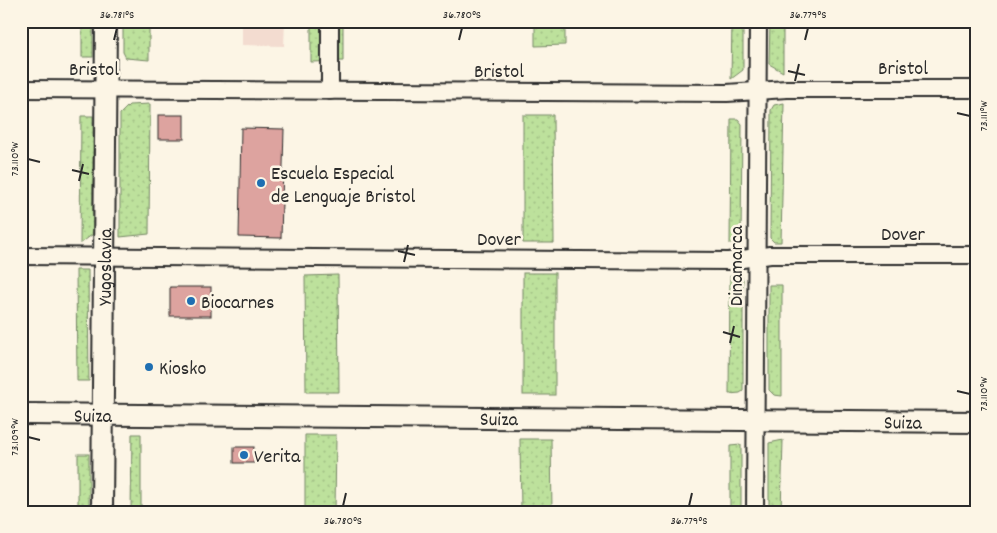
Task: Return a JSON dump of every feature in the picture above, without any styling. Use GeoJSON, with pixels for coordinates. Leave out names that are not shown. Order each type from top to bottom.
{"type":"FeatureCollection","features":[{"type":"Feature","properties":{"kind":"street","name":"Yugoslavia"},"geometry":{"type":"LineString","coordinates":[[102,512],[106,21]]}},
{"type":"Feature","properties":{"kind":"street"},"geometry":{"type":"LineString","coordinates":[[330,21],[330,91]]}},
{"type":"Feature","properties":{"kind":"street","name":"Dinamarca"},"geometry":{"type":"LineString","coordinates":[[755,512],[758,21]]}},
{"type":"Feature","properties":{"kind":"street","name":"Bristol"},"geometry":{"type":"LineString","coordinates":[[21,89],[726,93],[787,89],[976,89]]}},
{"type":"Feature","properties":{"kind":"street","name":"Dover"},"geometry":{"type":"LineString","coordinates":[[21,256],[729,261],[770,255],[976,255]]}},
{"type":"Feature","properties":{"kind":"street","name":"Suiza"},"geometry":{"type":"LineString","coordinates":[[21,414],[976,422]]}},
{"type":"Feature","properties":{"kind":"shaded area"},"geometry":{"type":"Polygon","coordinates":[[[242,21],[285,21],[284,46],[242,45],[242,21]]]}},
{"type":"Feature","properties":{"kind":"green space"},"geometry":{"type":"Polygon","coordinates":[[[82,21],[93,21],[93,57],[82,57],[82,21]]]}},
{"type":"Feature","properties":{"kind":"green space"},"geometry":{"type":"Polygon","coordinates":[[[123,21],[149,21],[149,60],[126,58],[123,52],[123,21]]]}},
{"type":"Feature","properties":{"kind":"green space"},"geometry":{"type":"Polygon","coordinates":[[[311,21],[343,21],[343,61],[311,62],[311,21]]]}},
{"type":"Feature","properties":{"kind":"green space"},"geometry":{"type":"Polygon","coordinates":[[[535,21],[565,21],[565,45],[535,46],[535,21]]]}},
{"type":"Feature","properties":{"kind":"green space"},"geometry":{"type":"Polygon","coordinates":[[[732,21],[743,21],[743,70],[731,79],[732,21]]]}},
{"type":"Feature","properties":{"kind":"green space"},"geometry":{"type":"Polygon","coordinates":[[[770,21],[783,21],[783,72],[769,64],[770,21]]]}},
{"type":"Feature","properties":{"kind":"green space"},"geometry":{"type":"Polygon","coordinates":[[[784,103],[781,242],[774,242],[770,238],[771,110],[774,105],[784,103]]]}},
{"type":"Feature","properties":{"kind":"green space"},"geometry":{"type":"Polygon","coordinates":[[[150,104],[149,234],[120,237],[120,114],[129,105],[150,104]]]}},
{"type":"Feature","properties":{"kind":"green space"},"geometry":{"type":"Polygon","coordinates":[[[523,115],[553,115],[554,243],[523,243],[523,115]]]}},
{"type":"Feature","properties":{"kind":"green space"},"geometry":{"type":"Polygon","coordinates":[[[81,116],[93,116],[93,234],[80,244],[81,116]]]}},
{"type":"Feature","properties":{"kind":"green space"},"geometry":{"type":"Polygon","coordinates":[[[731,119],[738,119],[742,124],[741,239],[730,244],[731,119]]]}},
{"type":"Feature","properties":{"kind":"green space"},"geometry":{"type":"Polygon","coordinates":[[[76,270],[88,270],[89,381],[77,381],[76,270]]]}},
{"type":"Feature","properties":{"kind":"green space"},"geometry":{"type":"Polygon","coordinates":[[[523,273],[555,273],[555,395],[523,395],[523,273]]]}},
{"type":"Feature","properties":{"kind":"green space"},"geometry":{"type":"Polygon","coordinates":[[[338,275],[339,392],[306,392],[305,276],[338,275]]]}},
{"type":"Feature","properties":{"kind":"green space"},"geometry":{"type":"Polygon","coordinates":[[[730,276],[741,276],[743,279],[743,391],[729,394],[730,276]]]}},
{"type":"Feature","properties":{"kind":"green space"},"geometry":{"type":"Polygon","coordinates":[[[769,285],[782,285],[782,396],[774,395],[769,390],[769,285]]]}},
{"type":"Feature","properties":{"kind":"green space"},"geometry":{"type":"Polygon","coordinates":[[[132,434],[141,434],[141,512],[131,512],[132,434]]]}},
{"type":"Feature","properties":{"kind":"green space"},"geometry":{"type":"Polygon","coordinates":[[[305,435],[336,435],[335,512],[305,512],[305,435]]]}},
{"type":"Feature","properties":{"kind":"green space"},"geometry":{"type":"Polygon","coordinates":[[[520,439],[551,439],[552,512],[521,512],[520,439]]]}},
{"type":"Feature","properties":{"kind":"green space"},"geometry":{"type":"Polygon","coordinates":[[[783,440],[781,512],[769,512],[769,443],[783,440]]]}},
{"type":"Feature","properties":{"kind":"green space"},"geometry":{"type":"Polygon","coordinates":[[[741,445],[741,512],[730,512],[730,446],[741,445]]]}},
{"type":"Feature","properties":{"kind":"green space"},"geometry":{"type":"Polygon","coordinates":[[[78,454],[89,454],[89,512],[78,512],[78,454]]]}},
{"type":"Feature","properties":{"kind":"building"},"geometry":{"type":"Polygon","coordinates":[[[158,115],[184,115],[184,139],[158,139],[158,115]]]}},
{"type":"Feature","properties":{"kind":"building","name":"Escuela Especial de Lenguaje Bristol"},"geometry":{"type":"Polygon","coordinates":[[[241,128],[284,129],[281,238],[239,237],[241,128]]]}},
{"type":"Feature","properties":{"kind":"building","name":"Biocarnes"},"geometry":{"type":"Polygon","coordinates":[[[170,287],[211,287],[211,316],[170,316],[170,287]]]}},
{"type":"Feature","properties":{"kind":"building","name":"Verita"},"geometry":{"type":"Polygon","coordinates":[[[234,447],[254,447],[254,463],[234,463],[234,447]]]}},
{"type":"Feature","properties":{"kind":"place","name":"Escuela Especial de Lenguaje Bristol"},"geometry":{"type":"Point","coordinates":[261,183]}},
{"type":"Feature","properties":{"kind":"place","name":"Biocarnes"},"geometry":{"type":"Point","coordinates":[191,301]}},
{"type":"Feature","properties":{"kind":"place","name":"Kiosko"},"geometry":{"type":"Point","coordinates":[149,367]}},
{"type":"Feature","properties":{"kind":"place","name":"Verita"},"geometry":{"type":"Point","coordinates":[244,455]}}]}
